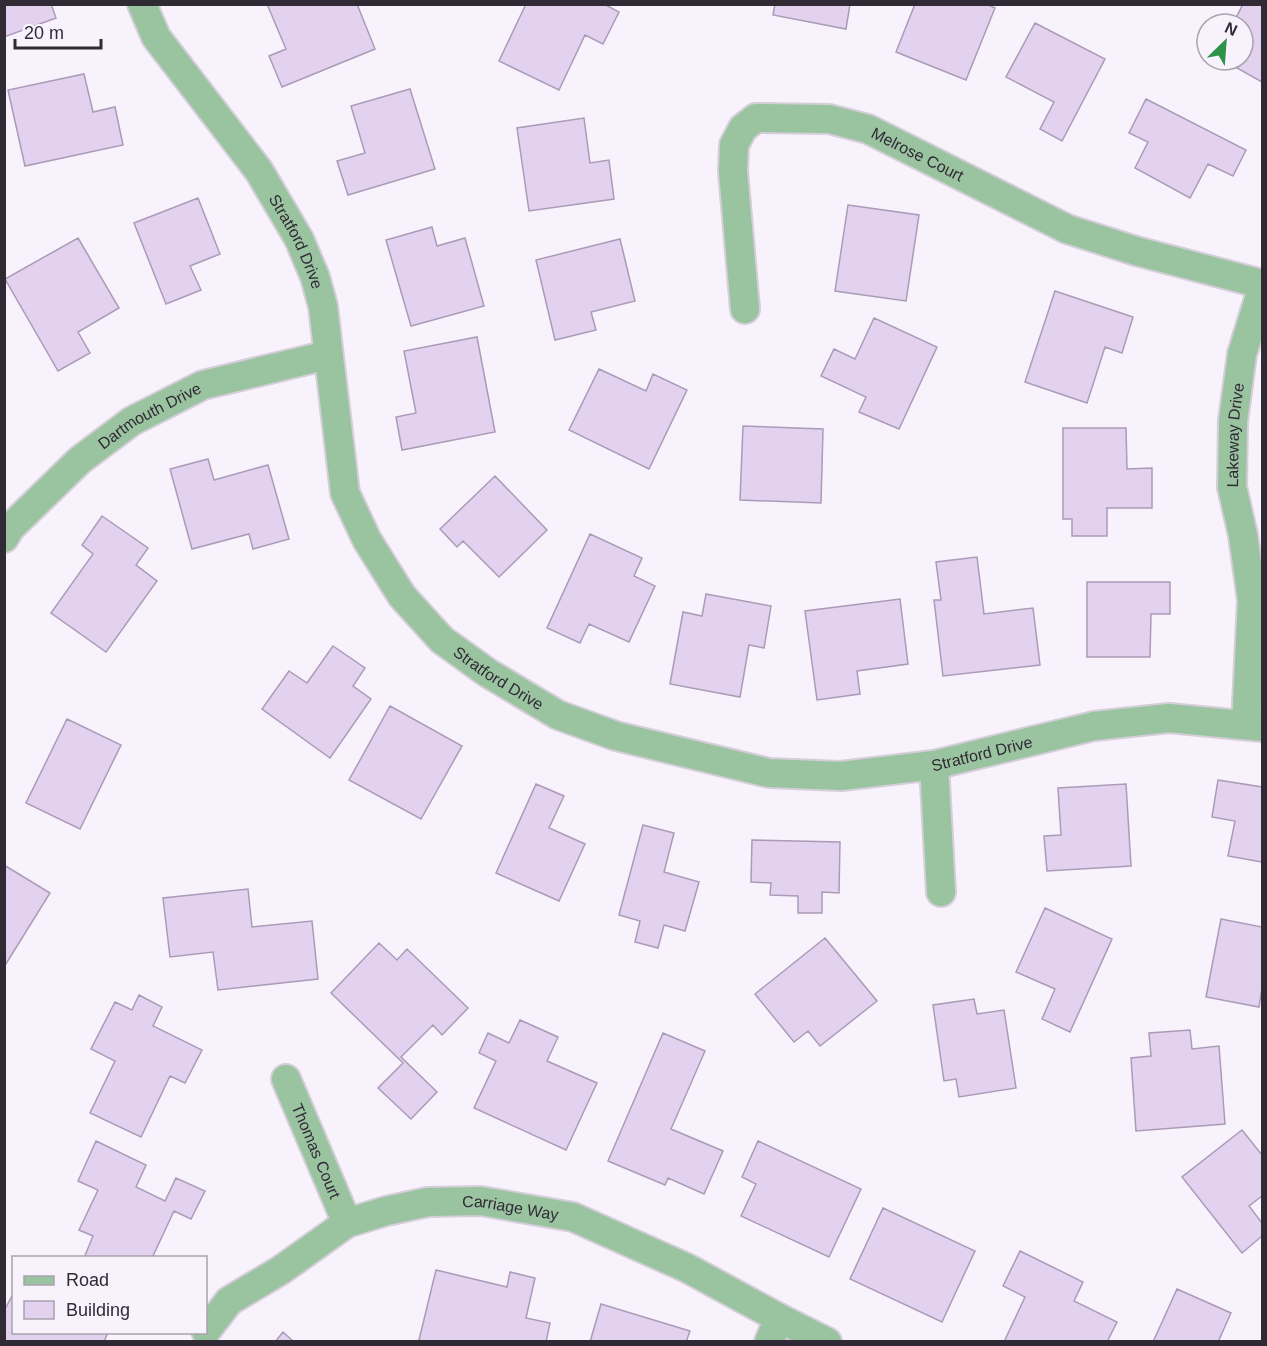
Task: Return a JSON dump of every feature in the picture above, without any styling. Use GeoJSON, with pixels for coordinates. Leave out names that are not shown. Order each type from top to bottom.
{"type":"FeatureCollection","features":[{"type":"Feature","properties":{"kind":"street","name":"Stratford Drive"},"geometry":{"type":"LineString","coordinates":[[142,4],[156,38],[259,171],[299,239],[315,277],[323,306],[345,494],[367,540],[402,596],[442,640],[488,673],[558,715],[616,736],[769,773],[841,776],[934,765],[1094,726],[1169,718],[1254,726]]}},
{"type":"Feature","properties":{"kind":"street","name":"Melrose Court"},"geometry":{"type":"LineString","coordinates":[[745,309],[733,171],[734,145],[743,128],[756,118],[829,119],[868,129],[1067,229],[1136,251],[1263,284]]}},
{"type":"Feature","properties":{"kind":"street","name":"Lakeway Drive"},"geometry":{"type":"LineString","coordinates":[[1254,726],[1252,600],[1243,535],[1232,487],[1233,421],[1242,354],[1263,290]]}},
{"type":"Feature","properties":{"kind":"street","name":"Dartmouth Drive"},"geometry":{"type":"LineString","coordinates":[[4,538],[10,528],[80,460],[132,421],[203,385],[328,355]]}},
{"type":"Feature","properties":{"kind":"street"},"geometry":{"type":"LineString","coordinates":[[934,765],[941,892]]}},
{"type":"Feature","properties":{"kind":"street","name":"Thomas Court"},"geometry":{"type":"LineString","coordinates":[[286,1079],[347,1223]]}},
{"type":"Feature","properties":{"kind":"street","name":"Carriage Way"},"geometry":{"type":"LineString","coordinates":[[207,1329],[230,1301],[281,1270],[347,1223],[386,1210],[428,1202],[481,1201],[573,1217],[687,1268],[774,1330],[827,1341]]}},
{"type":"Feature","properties":{"kind":"building"},"geometry":{"type":"Polygon","coordinates":[[[4,4],[51,4],[56,18],[4,37],[4,4]]]}},
{"type":"Feature","properties":{"kind":"building"},"geometry":{"type":"Polygon","coordinates":[[[267,4],[357,4],[375,49],[282,87],[269,56],[286,49],[267,4]]]}},
{"type":"Feature","properties":{"kind":"building"},"geometry":{"type":"Polygon","coordinates":[[[526,4],[604,4],[619,12],[603,44],[585,35],[559,90],[499,61],[526,4]]]}},
{"type":"Feature","properties":{"kind":"building"},"geometry":{"type":"Polygon","coordinates":[[[775,4],[850,4],[846,29],[773,15],[775,4]]]}},
{"type":"Feature","properties":{"kind":"building"},"geometry":{"type":"Polygon","coordinates":[[[915,4],[986,4],[995,8],[966,80],[896,52],[915,4]]]}},
{"type":"Feature","properties":{"kind":"building"},"geometry":{"type":"Polygon","coordinates":[[[1243,4],[1262,4],[1262,82],[1244,72],[1255,72],[1255,12],[1239,12],[1243,4]]]}},
{"type":"Feature","properties":{"kind":"building"},"geometry":{"type":"Polygon","coordinates":[[[1035,23],[1105,59],[1062,141],[1040,129],[1054,102],[1006,77],[1035,23]]]}},
{"type":"Feature","properties":{"kind":"building"},"geometry":{"type":"Polygon","coordinates":[[[84,74],[93,112],[115,107],[123,145],[25,166],[8,90],[84,74]]]}},
{"type":"Feature","properties":{"kind":"building"},"geometry":{"type":"Polygon","coordinates":[[[410,89],[435,169],[348,195],[337,161],[365,153],[351,106],[410,89]]]}},
{"type":"Feature","properties":{"kind":"building"},"geometry":{"type":"Polygon","coordinates":[[[1146,99],[1246,150],[1233,176],[1208,164],[1190,198],[1135,168],[1148,142],[1129,133],[1146,99]]]}},
{"type":"Feature","properties":{"kind":"building"},"geometry":{"type":"Polygon","coordinates":[[[584,118],[590,163],[609,160],[614,199],[529,211],[517,128],[584,118]]]}},
{"type":"Feature","properties":{"kind":"building"},"geometry":{"type":"Polygon","coordinates":[[[198,198],[220,254],[190,266],[201,290],[166,304],[134,223],[198,198]]]}},
{"type":"Feature","properties":{"kind":"building"},"geometry":{"type":"Polygon","coordinates":[[[848,205],[919,215],[906,301],[835,291],[848,205]]]}},
{"type":"Feature","properties":{"kind":"building"},"geometry":{"type":"Polygon","coordinates":[[[432,227],[437,246],[465,238],[484,306],[411,326],[386,240],[432,227]]]}},
{"type":"Feature","properties":{"kind":"building"},"geometry":{"type":"Polygon","coordinates":[[[78,238],[119,308],[78,332],[90,353],[58,371],[5,279],[78,238]]]}},
{"type":"Feature","properties":{"kind":"building"},"geometry":{"type":"Polygon","coordinates":[[[620,239],[635,301],[591,312],[596,330],[555,340],[536,260],[620,239]]]}},
{"type":"Feature","properties":{"kind":"building"},"geometry":{"type":"Polygon","coordinates":[[[1055,291],[1133,317],[1122,353],[1105,347],[1087,403],[1025,382],[1055,291]]]}},
{"type":"Feature","properties":{"kind":"building"},"geometry":{"type":"Polygon","coordinates":[[[874,318],[937,347],[899,429],[859,412],[866,397],[821,376],[834,349],[855,359],[874,318]]]}},
{"type":"Feature","properties":{"kind":"building"},"geometry":{"type":"Polygon","coordinates":[[[477,337],[495,432],[402,450],[396,417],[416,413],[404,351],[477,337]]]}},
{"type":"Feature","properties":{"kind":"building"},"geometry":{"type":"Polygon","coordinates":[[[599,369],[646,391],[653,374],[687,390],[649,469],[569,430],[599,369]]]}},
{"type":"Feature","properties":{"kind":"building"},"geometry":{"type":"Polygon","coordinates":[[[743,426],[823,429],[821,503],[740,500],[743,426]]]}},
{"type":"Feature","properties":{"kind":"building"},"geometry":{"type":"Polygon","coordinates":[[[1063,428],[1126,428],[1127,469],[1152,468],[1152,508],[1107,508],[1107,536],[1072,536],[1072,519],[1063,519],[1063,428]]]}},
{"type":"Feature","properties":{"kind":"building"},"geometry":{"type":"Polygon","coordinates":[[[208,459],[214,480],[268,465],[289,539],[253,549],[249,534],[192,549],[170,469],[208,459]]]}},
{"type":"Feature","properties":{"kind":"building"},"geometry":{"type":"Polygon","coordinates":[[[495,476],[547,530],[499,577],[463,541],[457,547],[440,529],[495,476]]]}},
{"type":"Feature","properties":{"kind":"building"},"geometry":{"type":"Polygon","coordinates":[[[102,516],[148,548],[136,565],[157,581],[106,652],[51,613],[93,554],[82,545],[102,516]]]}},
{"type":"Feature","properties":{"kind":"building"},"geometry":{"type":"Polygon","coordinates":[[[590,534],[642,558],[634,576],[655,586],[629,642],[589,624],[580,643],[547,628],[590,534]]]}},
{"type":"Feature","properties":{"kind":"building"},"geometry":{"type":"Polygon","coordinates":[[[977,557],[984,614],[1033,608],[1040,665],[943,676],[934,600],[941,600],[936,562],[977,557]]]}},
{"type":"Feature","properties":{"kind":"building"},"geometry":{"type":"Polygon","coordinates":[[[1087,582],[1170,582],[1170,614],[1151,614],[1150,657],[1087,657],[1087,582]]]}},
{"type":"Feature","properties":{"kind":"building"},"geometry":{"type":"Polygon","coordinates":[[[706,594],[771,606],[764,648],[749,645],[740,697],[670,684],[683,612],[702,616],[706,594]]]}},
{"type":"Feature","properties":{"kind":"building"},"geometry":{"type":"Polygon","coordinates":[[[900,599],[908,664],[857,671],[860,694],[817,700],[805,611],[900,599]]]}},
{"type":"Feature","properties":{"kind":"building"},"geometry":{"type":"Polygon","coordinates":[[[333,646],[365,668],[353,686],[371,699],[330,758],[262,709],[289,671],[307,683],[333,646]]]}},
{"type":"Feature","properties":{"kind":"building"},"geometry":{"type":"Polygon","coordinates":[[[390,706],[462,746],[421,819],[349,780],[390,706]]]}},
{"type":"Feature","properties":{"kind":"building"},"geometry":{"type":"Polygon","coordinates":[[[67,719],[121,745],[80,829],[26,803],[67,719]]]}},
{"type":"Feature","properties":{"kind":"building"},"geometry":{"type":"Polygon","coordinates":[[[1218,780],[1262,787],[1262,862],[1228,856],[1235,821],[1212,817],[1218,780]]]}},
{"type":"Feature","properties":{"kind":"building"},"geometry":{"type":"Polygon","coordinates":[[[536,784],[564,796],[549,828],[585,844],[559,901],[496,873],[536,784]]]}},
{"type":"Feature","properties":{"kind":"building"},"geometry":{"type":"Polygon","coordinates":[[[1126,784],[1131,866],[1047,871],[1044,836],[1061,835],[1058,788],[1126,784]]]}},
{"type":"Feature","properties":{"kind":"building"},"geometry":{"type":"Polygon","coordinates":[[[643,825],[674,833],[664,872],[699,882],[685,931],[664,925],[658,948],[635,942],[640,921],[619,915],[643,825]]]}},
{"type":"Feature","properties":{"kind":"building"},"geometry":{"type":"Polygon","coordinates":[[[752,840],[840,842],[839,893],[822,892],[822,913],[798,913],[798,896],[770,895],[771,883],[751,882],[752,840]]]}},
{"type":"Feature","properties":{"kind":"building"},"geometry":{"type":"Polygon","coordinates":[[[4,865],[50,893],[4,967],[4,865]]]}},
{"type":"Feature","properties":{"kind":"building"},"geometry":{"type":"Polygon","coordinates":[[[248,889],[252,927],[312,921],[318,979],[218,990],[213,952],[170,957],[163,898],[248,889]]]}},
{"type":"Feature","properties":{"kind":"building"},"geometry":{"type":"Polygon","coordinates":[[[1045,908],[1112,939],[1070,1032],[1042,1019],[1055,989],[1016,972],[1045,908]]]}},
{"type":"Feature","properties":{"kind":"building"},"geometry":{"type":"Polygon","coordinates":[[[1221,919],[1262,927],[1262,988],[1259,1007],[1206,997],[1221,919]]]}},
{"type":"Feature","properties":{"kind":"building"},"geometry":{"type":"Polygon","coordinates":[[[825,938],[877,1001],[820,1046],[808,1031],[794,1042],[755,994],[825,938]]]}},
{"type":"Feature","properties":{"kind":"building"},"geometry":{"type":"Polygon","coordinates":[[[379,943],[397,960],[407,949],[468,1008],[442,1035],[433,1025],[401,1057],[437,1092],[411,1119],[378,1088],[403,1063],[331,993],[379,943]]]}},
{"type":"Feature","properties":{"kind":"building"},"geometry":{"type":"Polygon","coordinates":[[[139,995],[162,1007],[153,1026],[202,1050],[185,1083],[170,1076],[141,1137],[90,1113],[115,1061],[91,1049],[115,1002],[132,1010],[139,995]]]}},
{"type":"Feature","properties":{"kind":"building"},"geometry":{"type":"Polygon","coordinates":[[[974,999],[977,1014],[1004,1010],[1016,1088],[959,1097],[956,1079],[944,1081],[933,1005],[974,999]]]}},
{"type":"Feature","properties":{"kind":"building"},"geometry":{"type":"Polygon","coordinates":[[[520,1020],[558,1037],[547,1061],[597,1083],[566,1150],[474,1108],[496,1061],[479,1053],[488,1033],[509,1043],[520,1020]]]}},
{"type":"Feature","properties":{"kind":"building"},"geometry":{"type":"Polygon","coordinates":[[[1190,1030],[1192,1049],[1219,1046],[1225,1124],[1136,1131],[1131,1058],[1151,1056],[1149,1033],[1190,1030]]]}},
{"type":"Feature","properties":{"kind":"building"},"geometry":{"type":"Polygon","coordinates":[[[663,1033],[705,1051],[671,1129],[723,1151],[704,1194],[668,1178],[665,1185],[608,1161],[663,1033]]]}},
{"type":"Feature","properties":{"kind":"building"},"geometry":{"type":"Polygon","coordinates":[[[1242,1130],[1262,1155],[1262,1196],[1249,1206],[1262,1223],[1262,1236],[1242,1253],[1182,1177],[1242,1130]]]}},
{"type":"Feature","properties":{"kind":"building"},"geometry":{"type":"Polygon","coordinates":[[[96,1141],[146,1165],[136,1187],[165,1201],[176,1178],[205,1191],[191,1219],[174,1211],[153,1256],[85,1256],[93,1236],[79,1230],[98,1190],[78,1181],[96,1141]]]}},
{"type":"Feature","properties":{"kind":"building"},"geometry":{"type":"Polygon","coordinates":[[[758,1141],[861,1189],[829,1257],[741,1216],[756,1184],[742,1177],[758,1141]]]}},
{"type":"Feature","properties":{"kind":"building"},"geometry":{"type":"Polygon","coordinates":[[[883,1208],[975,1251],[942,1322],[850,1279],[883,1208]]]}},
{"type":"Feature","properties":{"kind":"building"},"geometry":{"type":"Polygon","coordinates":[[[1020,1251],[1083,1282],[1074,1301],[1117,1322],[1107,1342],[1004,1342],[1025,1297],[1003,1286],[1020,1251]]]}},
{"type":"Feature","properties":{"kind":"building"},"geometry":{"type":"Polygon","coordinates":[[[436,1270],[507,1287],[510,1272],[535,1278],[526,1318],[550,1323],[546,1342],[427,1342],[419,1340],[436,1270]]]}},
{"type":"Feature","properties":{"kind":"building"},"geometry":{"type":"Polygon","coordinates":[[[1177,1289],[1231,1313],[1218,1342],[1153,1342],[1177,1289]]]}},
{"type":"Feature","properties":{"kind":"building"},"geometry":{"type":"Polygon","coordinates":[[[12,1296],[12,1334],[107,1334],[104,1342],[4,1342],[4,1311],[12,1296]]]}},
{"type":"Feature","properties":{"kind":"building"},"geometry":{"type":"Polygon","coordinates":[[[601,1304],[690,1331],[686,1342],[590,1342],[601,1304]]]}},
{"type":"Feature","properties":{"kind":"building"},"geometry":{"type":"Polygon","coordinates":[[[283,1332],[294,1342],[275,1342],[283,1332]]]}}]}
